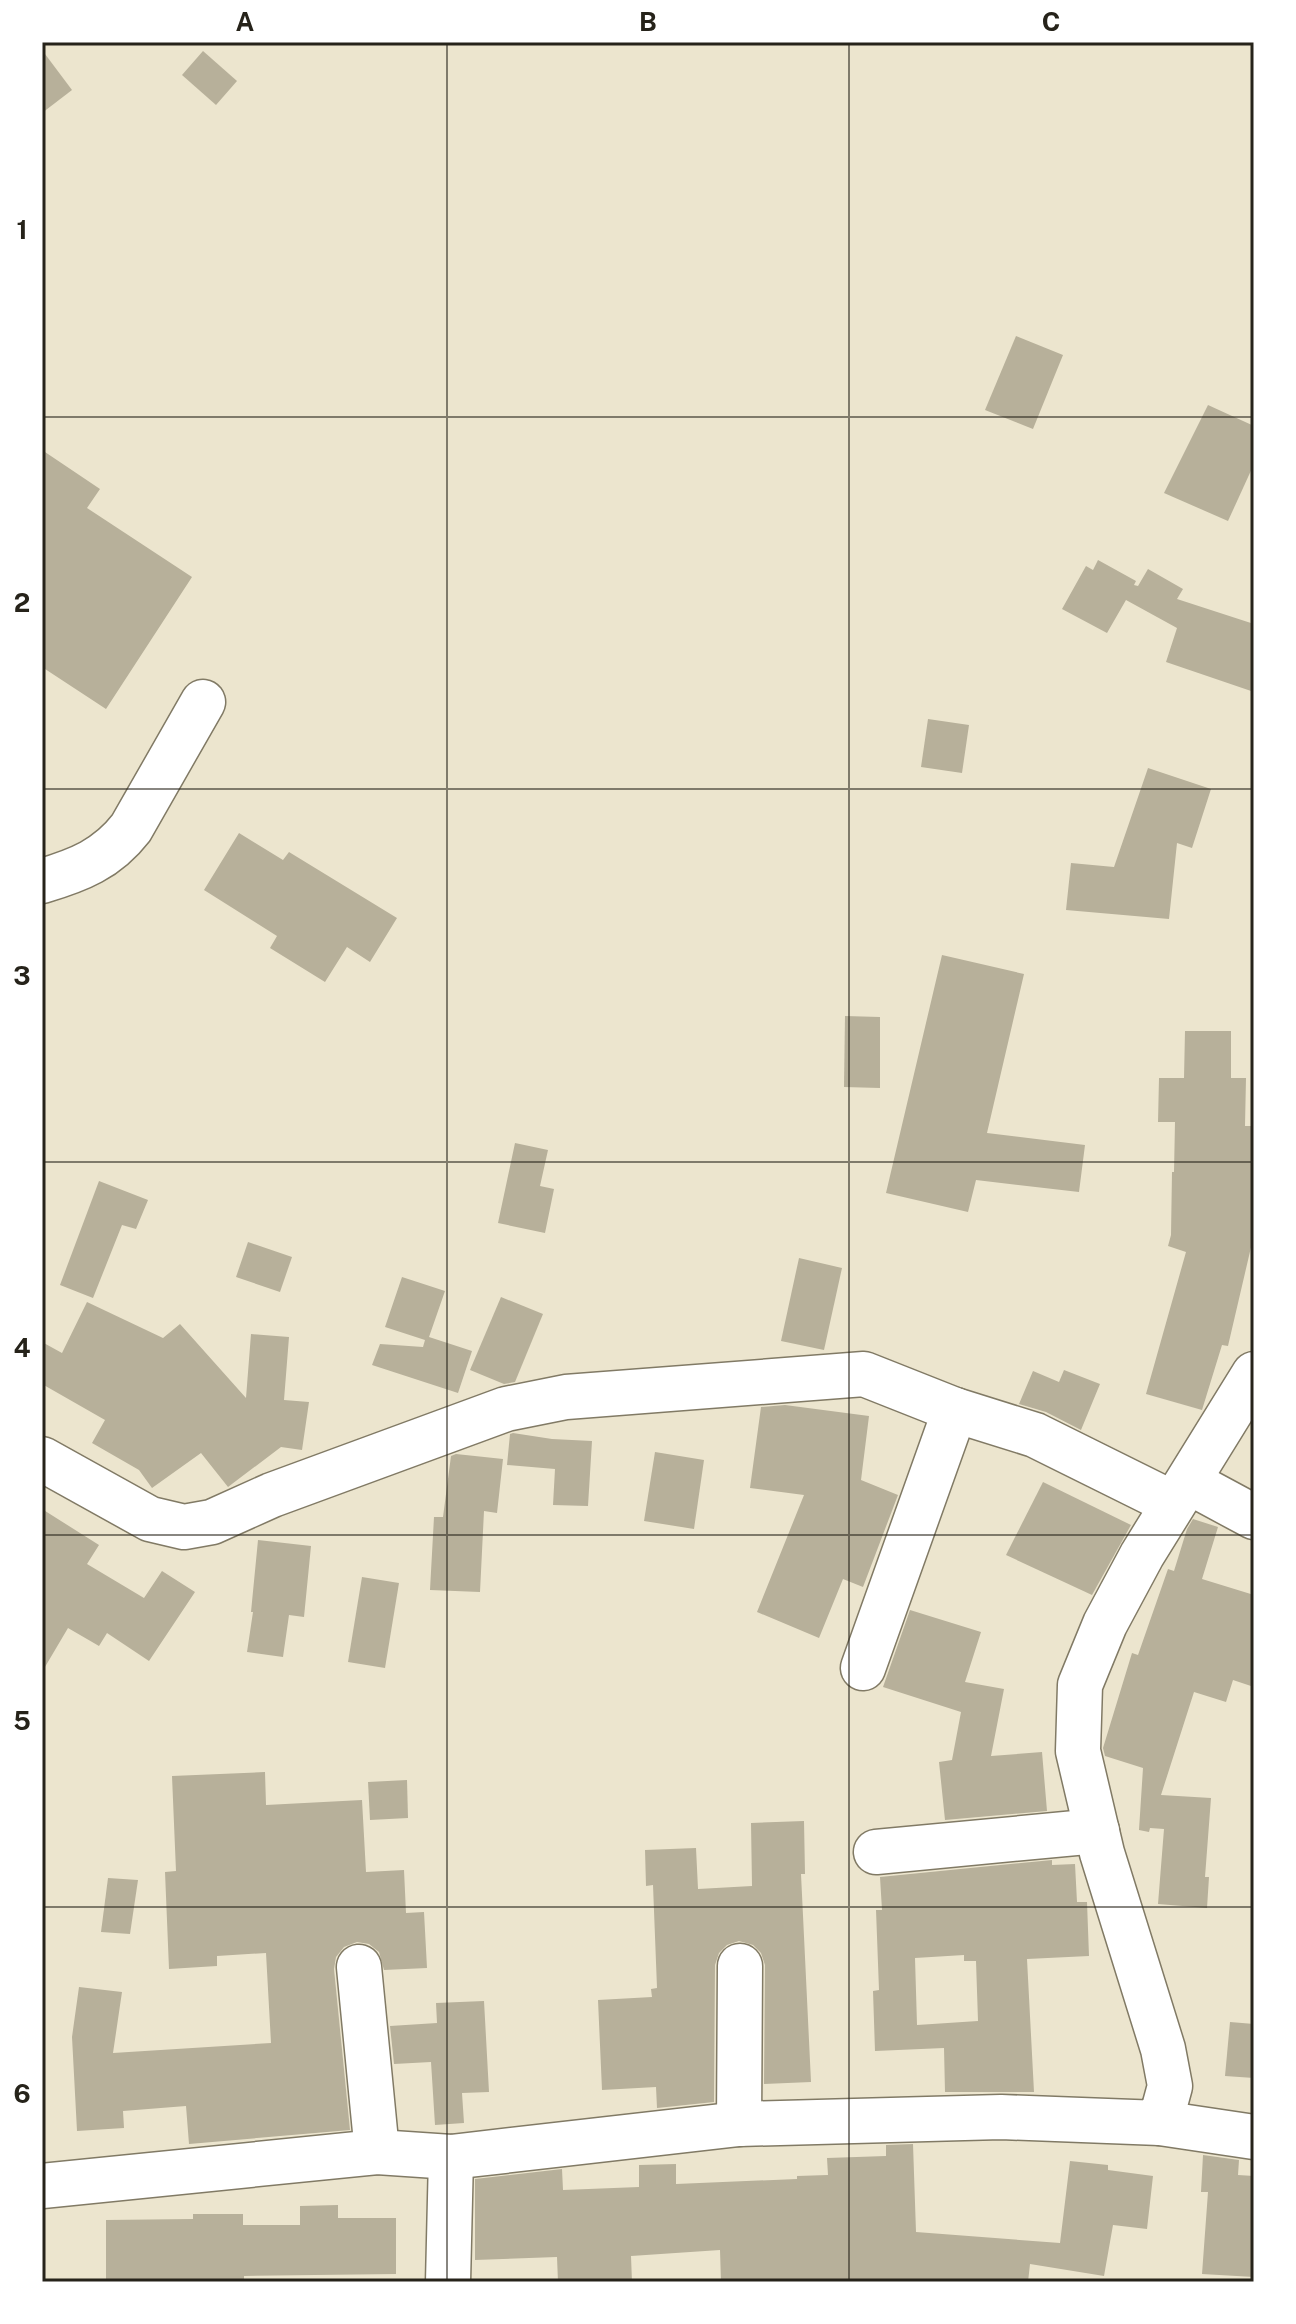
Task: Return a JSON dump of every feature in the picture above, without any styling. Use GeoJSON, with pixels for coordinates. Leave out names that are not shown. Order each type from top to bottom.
{"type":"FeatureCollection","features":[{"type":"Feature","properties":{"kind":"street"},"geometry":{"type":"LineString","coordinates":[[42,881],[96,862],[121,841],[203,702]]}},
{"type":"Feature","properties":{"kind":"street"},"geometry":{"type":"LineString","coordinates":[[42,1459],[150,1519],[184,1527],[212,1522],[272,1495],[506,1409],[566,1397],[864,1374],[955,1410],[1035,1435],[1254,1517]]}},
{"type":"Feature","properties":{"kind":"street"},"geometry":{"type":"LineString","coordinates":[[1160,2123],[1170,2086],[1163,2049],[1097,1831],[1078,1751],[1080,1685],[1105,1624],[1254,1374]]}},
{"type":"Feature","properties":{"kind":"street"},"geometry":{"type":"LineString","coordinates":[[863,1668],[955,1410]]}},
{"type":"Feature","properties":{"kind":"street"},"geometry":{"type":"LineString","coordinates":[[876,1852],[1097,1831]]}},
{"type":"Feature","properties":{"kind":"street"},"geometry":{"type":"LineString","coordinates":[[739,2124],[740,1966]]}},
{"type":"Feature","properties":{"kind":"street"},"geometry":{"type":"LineString","coordinates":[[359,1967],[377,2152]]}},
{"type":"Feature","properties":{"kind":"street"},"geometry":{"type":"LineString","coordinates":[[42,2186],[377,2152],[451,2157],[739,2124],[1001,2117],[1160,2123],[1254,2137]]}},
{"type":"Feature","properties":{"kind":"street"},"geometry":{"type":"LineString","coordinates":[[448,2282],[451,2157]]}},
{"type":"Feature","properties":{"kind":"building"},"geometry":{"type":"Polygon","coordinates":[[[42,50],[72,90],[42,113],[42,50]]]}},
{"type":"Feature","properties":{"kind":"building"},"geometry":{"type":"Polygon","coordinates":[[[203,51],[237,81],[216,105],[182,75],[203,51]]]}},
{"type":"Feature","properties":{"kind":"building"},"geometry":{"type":"Polygon","coordinates":[[[1016,336],[1063,355],[1033,429],[985,410],[1016,336]]]}},
{"type":"Feature","properties":{"kind":"building"},"geometry":{"type":"Polygon","coordinates":[[[1208,405],[1254,426],[1254,464],[1228,521],[1164,493],[1208,405]]]}},
{"type":"Feature","properties":{"kind":"building"},"geometry":{"type":"Polygon","coordinates":[[[42,450],[100,489],[87,508],[192,577],[106,709],[42,667],[42,450]]]}},
{"type":"Feature","properties":{"kind":"building"},"geometry":{"type":"Polygon","coordinates":[[[1098,560],[1136,581],[1134,585],[1138,586],[1148,569],[1183,589],[1177,599],[1254,624],[1254,692],[1166,662],[1177,628],[1126,600],[1107,633],[1062,609],[1086,566],[1093,570],[1098,560]]]}},
{"type":"Feature","properties":{"kind":"building"},"geometry":{"type":"Polygon","coordinates":[[[928,719],[969,725],[962,773],[921,767],[928,719]]]}},
{"type":"Feature","properties":{"kind":"building"},"geometry":{"type":"Polygon","coordinates":[[[1148,768],[1211,789],[1192,848],[1177,843],[1169,919],[1066,910],[1071,863],[1114,867],[1148,768]]]}},
{"type":"Feature","properties":{"kind":"building"},"geometry":{"type":"Polygon","coordinates":[[[239,833],[283,860],[289,852],[397,918],[370,962],[347,947],[325,982],[270,948],[277,936],[204,890],[239,833]]]}},
{"type":"Feature","properties":{"kind":"building"},"geometry":{"type":"Polygon","coordinates":[[[942,955],[1024,974],[987,1133],[1085,1145],[1079,1192],[976,1180],[968,1212],[886,1193],[942,955]]]}},
{"type":"Feature","properties":{"kind":"building"},"geometry":{"type":"Polygon","coordinates":[[[845,1016],[880,1017],[880,1088],[844,1087],[845,1016]]]}},
{"type":"Feature","properties":{"kind":"building"},"geometry":{"type":"Polygon","coordinates":[[[1185,1031],[1231,1031],[1231,1078],[1246,1078],[1245,1126],[1254,1126],[1252,1243],[1228,1346],[1222,1345],[1202,1410],[1146,1394],[1186,1252],[1168,1246],[1175,1122],[1158,1122],[1159,1078],[1184,1078],[1185,1031]]]}},
{"type":"Feature","properties":{"kind":"building"},"geometry":{"type":"Polygon","coordinates":[[[515,1143],[548,1150],[540,1186],[554,1189],[545,1233],[498,1223],[515,1143]]]}},
{"type":"Feature","properties":{"kind":"building"},"geometry":{"type":"Polygon","coordinates":[[[99,1181],[148,1200],[136,1229],[122,1225],[93,1298],[60,1285],[99,1181]]]}},
{"type":"Feature","properties":{"kind":"building"},"geometry":{"type":"Polygon","coordinates":[[[248,1242],[292,1257],[280,1292],[236,1277],[248,1242]]]}},
{"type":"Feature","properties":{"kind":"building"},"geometry":{"type":"Polygon","coordinates":[[[799,1258],[842,1268],[824,1350],[781,1341],[799,1258]]]}},
{"type":"Feature","properties":{"kind":"building"},"geometry":{"type":"Polygon","coordinates":[[[402,1277],[445,1291],[429,1337],[472,1351],[458,1393],[372,1365],[380,1344],[423,1347],[425,1340],[385,1327],[402,1277]]]}},
{"type":"Feature","properties":{"kind":"building"},"geometry":{"type":"Polygon","coordinates":[[[501,1297],[543,1314],[515,1382],[504,1384],[470,1370],[501,1297]]]}},
{"type":"Feature","properties":{"kind":"building"},"geometry":{"type":"Polygon","coordinates":[[[87,1302],[163,1338],[180,1324],[246,1398],[251,1334],[289,1337],[284,1400],[309,1402],[302,1450],[281,1447],[228,1487],[201,1453],[152,1488],[139,1470],[92,1443],[105,1420],[42,1384],[42,1342],[62,1353],[87,1302]]]}},
{"type":"Feature","properties":{"kind":"building"},"geometry":{"type":"Polygon","coordinates":[[[1064,1370],[1100,1384],[1081,1430],[1046,1412],[1019,1404],[1033,1371],[1059,1382],[1064,1370]]]}},
{"type":"Feature","properties":{"kind":"building"},"geometry":{"type":"Polygon","coordinates":[[[785,1405],[869,1416],[861,1480],[898,1495],[863,1587],[843,1579],[819,1638],[757,1612],[804,1495],[750,1488],[761,1407],[785,1405]]]}},
{"type":"Feature","properties":{"kind":"building"},"geometry":{"type":"Polygon","coordinates":[[[510,1434],[592,1441],[588,1506],[553,1505],[555,1469],[507,1465],[510,1434]]]}},
{"type":"Feature","properties":{"kind":"building"},"geometry":{"type":"Polygon","coordinates":[[[655,1452],[704,1460],[694,1529],[644,1521],[655,1452]]]}},
{"type":"Feature","properties":{"kind":"building"},"geometry":{"type":"Polygon","coordinates":[[[451,1456],[503,1459],[497,1513],[484,1511],[480,1592],[430,1590],[434,1517],[443,1517],[451,1456]]]}},
{"type":"Feature","properties":{"kind":"building"},"geometry":{"type":"Polygon","coordinates":[[[1043,1482],[1131,1525],[1092,1595],[1006,1555],[1043,1482]]]}},
{"type":"Feature","properties":{"kind":"building"},"geometry":{"type":"Polygon","coordinates":[[[42,1509],[99,1545],[87,1564],[144,1598],[162,1571],[195,1592],[149,1661],[107,1633],[99,1646],[68,1628],[42,1672],[42,1509]]]}},
{"type":"Feature","properties":{"kind":"building"},"geometry":{"type":"Polygon","coordinates":[[[1193,1519],[1218,1527],[1202,1579],[1254,1595],[1254,1687],[1233,1680],[1226,1702],[1194,1692],[1161,1795],[1211,1798],[1205,1877],[1209,1877],[1207,1908],[1158,1904],[1164,1829],[1139,1830],[1143,1768],[1105,1756],[1103,1748],[1132,1653],[1138,1655],[1168,1569],[1174,1571],[1193,1519]]]}},
{"type":"Feature","properties":{"kind":"building"},"geometry":{"type":"Polygon","coordinates":[[[258,1540],[311,1546],[304,1617],[289,1615],[283,1657],[247,1652],[258,1540]]]}},
{"type":"Feature","properties":{"kind":"building"},"geometry":{"type":"Polygon","coordinates":[[[362,1577],[399,1583],[385,1668],[348,1662],[362,1577]]]}},
{"type":"Feature","properties":{"kind":"building"},"geometry":{"type":"Polygon","coordinates":[[[910,1610],[981,1632],[965,1682],[1004,1689],[991,1756],[1042,1752],[1047,1811],[945,1820],[939,1762],[952,1760],[961,1712],[883,1687],[910,1610]]]}},
{"type":"Feature","properties":{"kind":"building"},"geometry":{"type":"Polygon","coordinates":[[[265,1772],[266,1805],[362,1800],[366,1872],[404,1870],[406,1913],[424,1912],[427,1968],[384,1970],[379,1952],[369,1944],[357,1942],[344,1947],[336,1957],[334,1969],[350,2130],[189,2144],[186,2106],[123,2111],[124,2128],[77,2131],[72,2037],[79,1987],[122,1992],[113,2053],[271,2043],[266,1953],[217,1956],[217,1966],[169,1969],[165,1872],[176,1871],[172,1776],[265,1772]]]}},
{"type":"Feature","properties":{"kind":"building"},"geometry":{"type":"Polygon","coordinates":[[[407,1780],[408,1818],[370,1820],[368,1782],[407,1780]]]}},
{"type":"Feature","properties":{"kind":"building"},"geometry":{"type":"Polygon","coordinates":[[[804,1821],[805,1874],[801,1874],[811,2082],[764,2084],[765,1965],[761,1953],[753,1945],[739,1941],[727,1945],[719,1953],[715,1965],[714,2102],[657,2108],[656,2087],[602,2090],[598,2000],[652,1997],[651,1989],[657,1988],[653,1885],[646,1886],[645,1850],[696,1848],[698,1889],[752,1886],[751,1823],[804,1821]]]}},
{"type":"Feature","properties":{"kind":"building"},"geometry":{"type":"Polygon","coordinates":[[[1052,1860],[1052,1865],[1075,1864],[1077,1902],[1087,1902],[1089,1956],[1027,1959],[1034,2092],[945,2092],[944,2048],[875,2051],[873,1991],[879,1990],[876,1910],[882,1910],[880,1877],[1052,1860]],[[964,1955],[915,1958],[917,2025],[978,2021],[976,1961],[964,1961],[964,1955]]]}},
{"type":"Feature","properties":{"kind":"building"},"geometry":{"type":"Polygon","coordinates":[[[108,1878],[138,1880],[130,1934],[101,1932],[108,1878]]]}},
{"type":"Feature","properties":{"kind":"building"},"geometry":{"type":"Polygon","coordinates":[[[484,2001],[489,2092],[462,2093],[464,2123],[435,2125],[431,2062],[394,2064],[390,2026],[437,2023],[436,2003],[484,2001]]]}},
{"type":"Feature","properties":{"kind":"building"},"geometry":{"type":"Polygon","coordinates":[[[1230,2022],[1254,2024],[1254,2078],[1225,2076],[1230,2022]]]}},
{"type":"Feature","properties":{"kind":"building"},"geometry":{"type":"Polygon","coordinates":[[[913,2144],[916,2232],[1060,2243],[1070,2161],[1108,2165],[1108,2170],[1153,2176],[1147,2229],[1113,2225],[1104,2276],[1030,2264],[1028,2282],[721,2282],[720,2250],[631,2256],[632,2282],[558,2282],[557,2257],[475,2260],[475,2179],[562,2169],[563,2190],[639,2187],[639,2165],[676,2164],[676,2184],[797,2179],[797,2176],[828,2175],[827,2158],[886,2156],[886,2145],[913,2144]]]}},
{"type":"Feature","properties":{"kind":"building"},"geometry":{"type":"Polygon","coordinates":[[[1203,2155],[1239,2160],[1238,2175],[1254,2176],[1254,2277],[1202,2274],[1208,2192],[1201,2192],[1203,2155]]]}},
{"type":"Feature","properties":{"kind":"building"},"geometry":{"type":"Polygon","coordinates":[[[338,2205],[338,2218],[396,2218],[396,2274],[244,2276],[244,2282],[106,2282],[106,2220],[193,2219],[193,2214],[243,2214],[243,2225],[300,2225],[300,2206],[338,2205]]]}}]}
